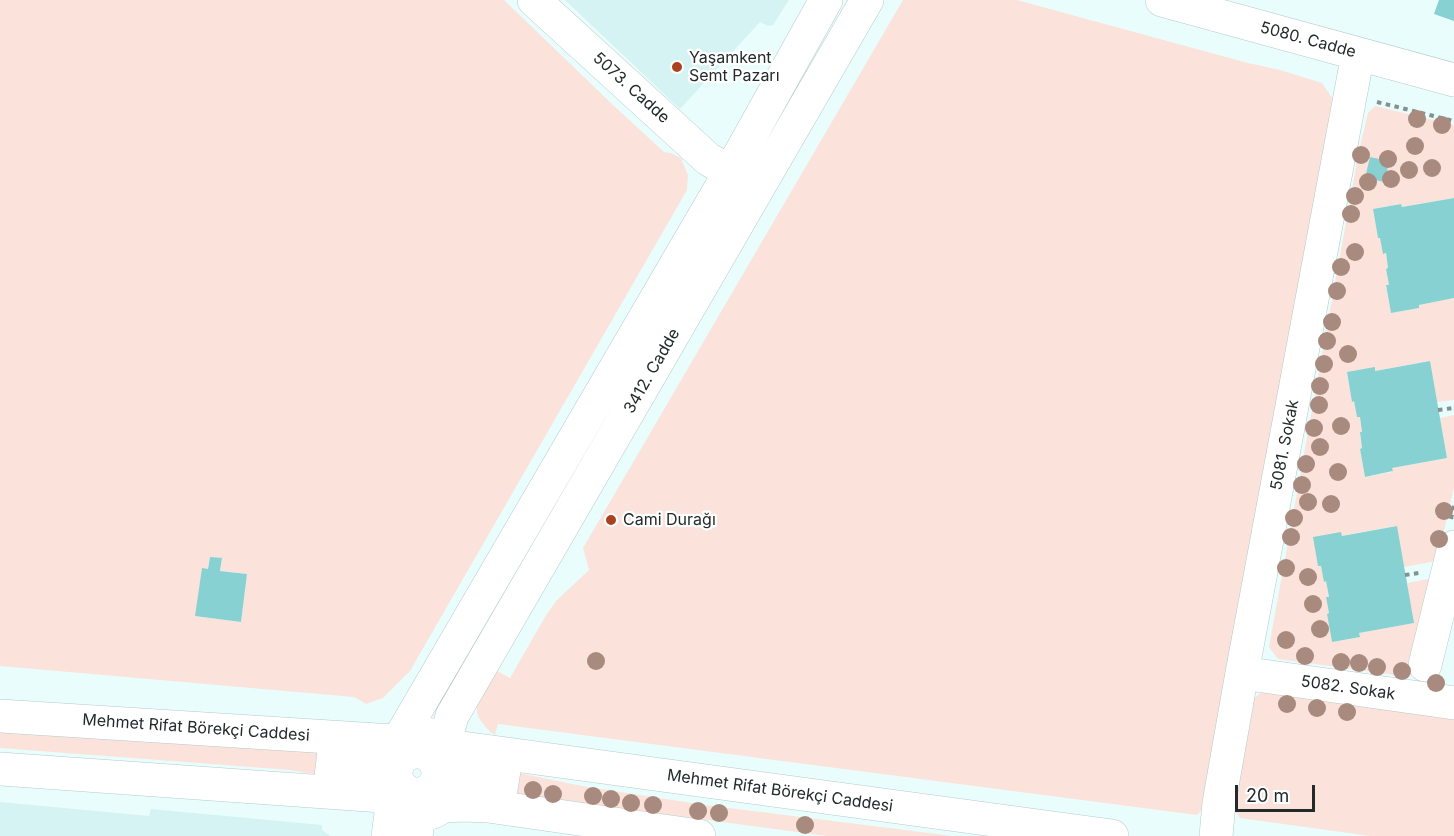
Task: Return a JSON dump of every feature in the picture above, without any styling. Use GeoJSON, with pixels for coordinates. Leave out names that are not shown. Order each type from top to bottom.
{"type":"FeatureCollection","features":[{"type":"Feature","properties":{"kind":"street","name":"5073. Cadde"},"geometry":{"type":"LineString","coordinates":[[534,0],[708,159],[759,186]]}},
{"type":"Feature","properties":{"kind":"street","name":"3412. Cadde"},"geometry":{"type":"LineString","coordinates":[[398,745],[730,172],[826,0]]}},
{"type":"Feature","properties":{"kind":"street","name":"3412. Cadde"},"geometry":{"type":"LineString","coordinates":[[448,746],[448,731],[452,716],[867,0]]}},
{"type":"Feature","properties":{"kind":"street","name":"5080. Cadde"},"geometry":{"type":"LineString","coordinates":[[1162,0],[1454,80]]}},
{"type":"Feature","properties":{"kind":"street","name":"5081. Sokak"},"geometry":{"type":"LineString","coordinates":[[1216,836],[1219,803],[1242,673],[1358,54]]}},
{"type":"Feature","properties":{"kind":"street"},"geometry":{"type":"LineString","coordinates":[[1425,665],[1452,537]]}},
{"type":"Feature","properties":{"kind":"street","name":"5082. Sokak"},"geometry":{"type":"LineString","coordinates":[[1242,673],[1454,703]]}},
{"type":"Feature","properties":{"kind":"street","name":"Mehmet Rifat Börekçi Caddesi"},"geometry":{"type":"LineString","coordinates":[[0,716],[398,745]]}},
{"type":"Feature","properties":{"kind":"street"},"geometry":{"type":"LineString","coordinates":[[387,813],[377,785],[378,760],[384,749],[398,745],[414,733],[426,733],[438,737],[448,746],[455,756],[459,769],[458,783],[453,795],[430,823]]}},
{"type":"Feature","properties":{"kind":"street","name":"Mehmet Rifat Börekçi Caddesi"},"geometry":{"type":"LineString","coordinates":[[448,746],[1112,836]]}},
{"type":"Feature","properties":{"kind":"street"},"geometry":{"type":"LineString","coordinates":[[0,769],[387,813],[404,813],[418,816],[430,823]]}},
{"type":"Feature","properties":{"kind":"street"},"geometry":{"type":"LineString","coordinates":[[404,836],[405,827],[417,829],[463,805],[699,836]]}},
{"type":"Feature","properties":{"kind":"path"},"geometry":{"type":"LineString","coordinates":[[1374,101],[1454,121]]}},
{"type":"Feature","properties":{"kind":"path"},"geometry":{"type":"LineString","coordinates":[[1438,410],[1454,408]]}},
{"type":"Feature","properties":{"kind":"path"},"geometry":{"type":"LineString","coordinates":[[1452,537],[1454,505]]}},
{"type":"Feature","properties":{"kind":"shaded area"},"geometry":{"type":"Polygon","coordinates":[[[0,0],[504,0],[664,152],[681,158],[688,175],[687,190],[411,670],[383,698],[366,704],[354,697],[0,666],[0,0]],[[210,557],[208,569],[202,569],[196,616],[241,622],[247,574],[220,571],[222,559],[210,557]]]}},
{"type":"Feature","properties":{"kind":"shaded area","name":"Yaşamkent Semt Pazarı"},"geometry":{"type":"Polygon","coordinates":[[[565,0],[789,0],[773,25],[768,26],[760,22],[680,109],[565,0]]]}},
{"type":"Feature","properties":{"kind":"shaded area"},"geometry":{"type":"Polygon","coordinates":[[[903,0],[1017,0],[1322,83],[1332,98],[1330,121],[1203,809],[1197,815],[498,724],[495,735],[480,720],[477,713],[477,697],[490,667],[510,678],[556,601],[589,570],[583,548],[903,0]]]}},
{"type":"Feature","properties":{"kind":"shaded area"},"geometry":{"type":"Polygon","coordinates":[[[1375,106],[1454,125],[1454,198],[1402,207],[1401,204],[1373,209],[1378,238],[1380,238],[1384,254],[1386,253],[1389,285],[1386,286],[1391,313],[1454,298],[1454,400],[1437,402],[1429,361],[1375,371],[1375,368],[1347,372],[1352,401],[1354,401],[1357,416],[1360,417],[1362,448],[1360,449],[1365,477],[1392,472],[1392,468],[1447,458],[1440,418],[1454,415],[1454,487],[1437,561],[1404,567],[1396,526],[1342,536],[1341,532],[1318,566],[1321,566],[1329,597],[1326,597],[1329,613],[1327,614],[1332,642],[1359,637],[1359,633],[1413,623],[1407,583],[1434,578],[1410,677],[1278,659],[1269,647],[1359,151],[1368,113],[1375,106]]]}},
{"type":"Feature","properties":{"kind":"shaded area"},"geometry":{"type":"Polygon","coordinates":[[[1267,689],[1454,714],[1454,836],[1370,836],[1240,818],[1234,810],[1255,697],[1267,689]]]}},
{"type":"Feature","properties":{"kind":"shaded area"},"geometry":{"type":"Polygon","coordinates":[[[0,729],[198,745],[334,752],[331,777],[290,770],[0,748],[0,729]]]}},
{"type":"Feature","properties":{"kind":"shaded area"},"geometry":{"type":"Polygon","coordinates":[[[504,770],[582,786],[705,805],[953,836],[827,836],[580,803],[500,796],[504,770]]]}},
{"type":"Feature","properties":{"kind":"shaded area"},"geometry":{"type":"Polygon","coordinates":[[[0,802],[149,816],[151,809],[322,825],[322,830],[330,836],[0,836],[0,802]]]}},
{"type":"Feature","properties":{"kind":"building"},"geometry":{"type":"Polygon","coordinates":[[[1439,0],[1454,0],[1454,21],[1434,14],[1439,0]]]}},
{"type":"Feature","properties":{"kind":"building"},"geometry":{"type":"Polygon","coordinates":[[[1370,157],[1389,161],[1385,182],[1365,178],[1370,157]]]}},
{"type":"Feature","properties":{"kind":"building"},"geometry":{"type":"Polygon","coordinates":[[[1454,198],[1454,298],[1391,313],[1386,285],[1389,285],[1386,253],[1383,254],[1380,238],[1378,238],[1373,209],[1401,204],[1402,207],[1454,198]]]}},
{"type":"Feature","properties":{"kind":"building"},"geometry":{"type":"Polygon","coordinates":[[[1430,361],[1447,458],[1392,468],[1393,471],[1365,477],[1360,449],[1362,448],[1360,432],[1362,432],[1360,417],[1357,417],[1354,401],[1352,402],[1347,372],[1375,367],[1375,371],[1430,361]]]}},
{"type":"Feature","properties":{"kind":"building"},"geometry":{"type":"Polygon","coordinates":[[[1397,526],[1414,623],[1359,633],[1360,637],[1332,642],[1327,614],[1329,613],[1326,597],[1329,597],[1321,566],[1318,566],[1313,537],[1341,532],[1342,536],[1397,526]]]}},
{"type":"Feature","properties":{"kind":"building"},"geometry":{"type":"Polygon","coordinates":[[[210,557],[222,558],[220,571],[247,574],[241,622],[195,616],[202,568],[208,569],[210,557]]]}},
{"type":"Feature","properties":{"kind":"place","name":"Yaşamkent Semt Pazarı"},"geometry":{"type":"Point","coordinates":[677,67]}},
{"type":"Feature","properties":{"kind":"place","name":"Cami Durağı"},"geometry":{"type":"Point","coordinates":[611,520]}}]}
